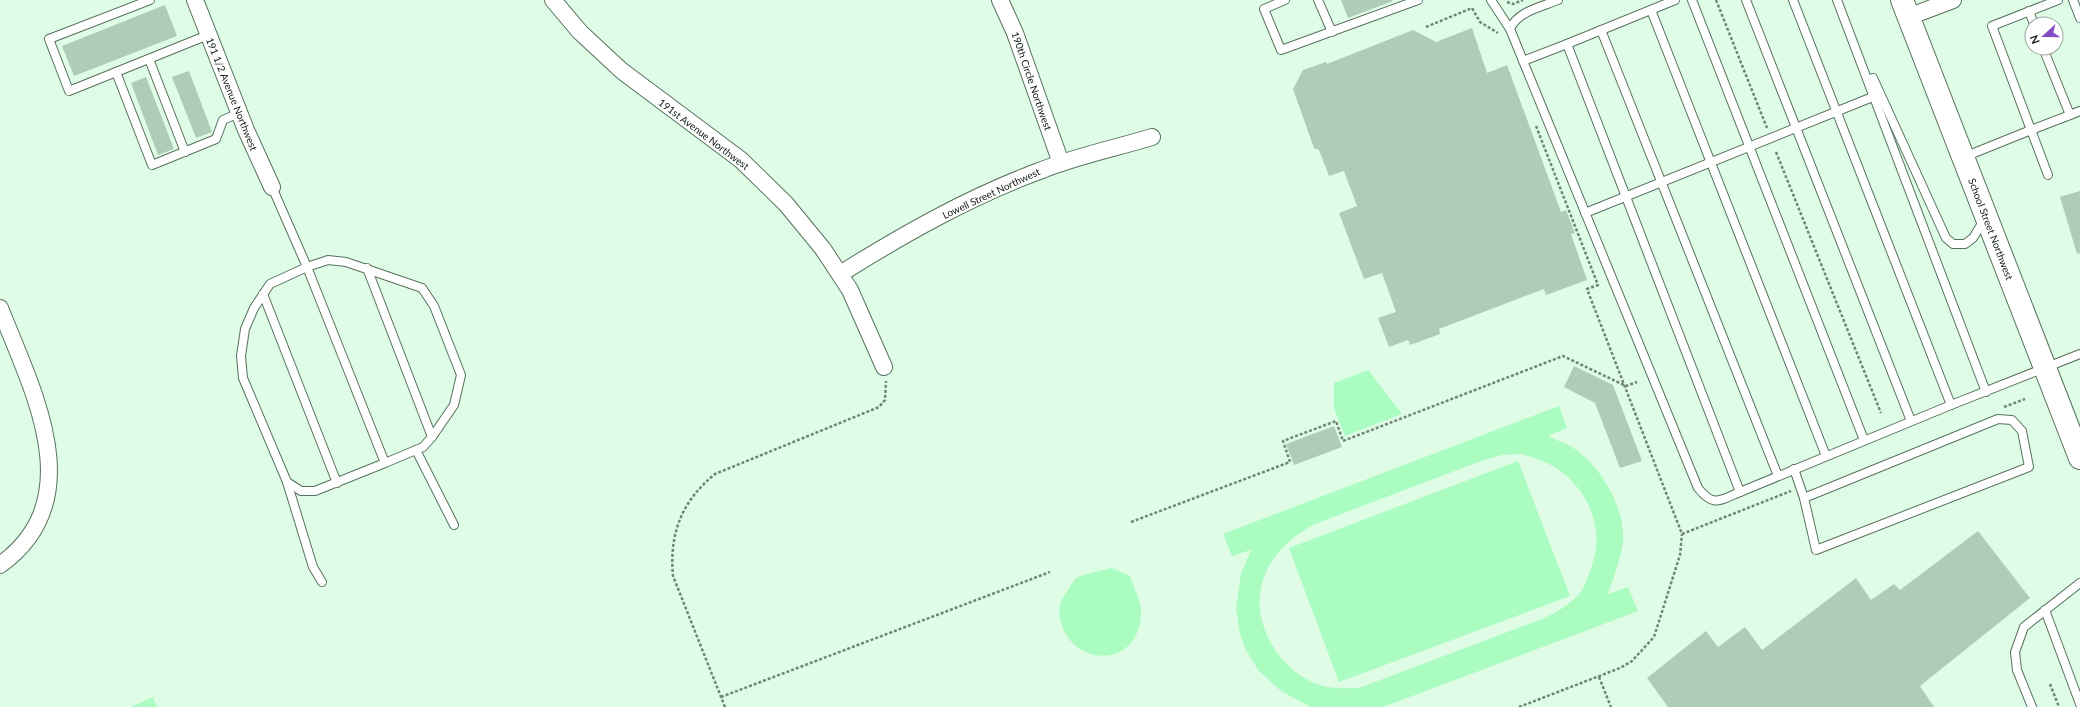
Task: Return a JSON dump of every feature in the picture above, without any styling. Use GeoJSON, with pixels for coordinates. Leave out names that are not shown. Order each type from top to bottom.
{"type":"FeatureCollection","features":[{"type":"Feature","properties":{"kind":"street","name":"191 1/2 Avenue Northwest"},"geometry":{"type":"LineString","coordinates":[[195,0],[239,113],[272,187]]}},
{"type":"Feature","properties":{"kind":"street","name":"191st Avenue Northwest"},"geometry":{"type":"LineString","coordinates":[[553,0],[580,32],[622,71],[668,107],[717,142],[764,181],[806,227],[840,274],[862,312],[884,367]]}},
{"type":"Feature","properties":{"kind":"street","name":"190th Circle Northwest"},"geometry":{"type":"LineString","coordinates":[[1000,0],[1015,33],[1061,163]]}},
{"type":"Feature","properties":{"kind":"street"},"geometry":{"type":"LineString","coordinates":[[1905,9],[1953,0]]}},
{"type":"Feature","properties":{"kind":"street","name":"School Street Northwest"},"geometry":{"type":"LineString","coordinates":[[1905,9],[2046,367],[2080,458]]}},
{"type":"Feature","properties":{"kind":"street","name":"Lowell Street Northwest"},"geometry":{"type":"LineString","coordinates":[[840,274],[879,249],[968,202],[1020,178],[1061,163],[1152,137]]}},
{"type":"Feature","properties":{"kind":"street"},"geometry":{"type":"LineString","coordinates":[[0,308],[44,425],[50,463],[47,493],[43,507],[33,530],[20,547],[0,565]]}},
{"type":"Feature","properties":{"kind":"lane"},"geometry":{"type":"LineString","coordinates":[[150,0],[49,39],[69,91],[208,35]]}},
{"type":"Feature","properties":{"kind":"lane"},"geometry":{"type":"LineString","coordinates":[[1285,0],[1264,8],[1281,50],[1418,0]]}},
{"type":"Feature","properties":{"kind":"lane"},"geometry":{"type":"LineString","coordinates":[[1318,0],[1332,32]]}},
{"type":"Feature","properties":{"kind":"lane"},"geometry":{"type":"LineString","coordinates":[[1491,0],[1510,29],[1698,488],[1706,498],[1717,501],[1864,440],[2080,354]]}},
{"type":"Feature","properties":{"kind":"lane"},"geometry":{"type":"LineString","coordinates":[[1510,29],[1513,22],[1521,15],[1558,0]]}},
{"type":"Feature","properties":{"kind":"lane"},"geometry":{"type":"LineString","coordinates":[[1523,62],[1675,0]]}},
{"type":"Feature","properties":{"kind":"lane"},"geometry":{"type":"LineString","coordinates":[[1692,0],[1864,440]]}},
{"type":"Feature","properties":{"kind":"lane"},"geometry":{"type":"LineString","coordinates":[[1746,0],[1911,421]]}},
{"type":"Feature","properties":{"kind":"lane"},"geometry":{"type":"LineString","coordinates":[[1793,0],[1951,405]]}},
{"type":"Feature","properties":{"kind":"lane"},"geometry":{"type":"LineString","coordinates":[[1837,0],[1875,96],[1986,392]]}},
{"type":"Feature","properties":{"kind":"lane"},"geometry":{"type":"LineString","coordinates":[[2048,175],[1992,26],[2058,0]]}},
{"type":"Feature","properties":{"kind":"lane"},"geometry":{"type":"LineString","coordinates":[[2073,0],[2080,18]]}},
{"type":"Feature","properties":{"kind":"lane"},"geometry":{"type":"LineString","coordinates":[[1651,10],[1826,456]]}},
{"type":"Feature","properties":{"kind":"lane"},"geometry":{"type":"LineString","coordinates":[[2029,11],[2031,16]]}},
{"type":"Feature","properties":{"kind":"lane"},"geometry":{"type":"LineString","coordinates":[[1600,30],[1778,476]]}},
{"type":"Feature","properties":{"kind":"lane"},"geometry":{"type":"LineString","coordinates":[[1567,44],[1740,492]]}},
{"type":"Feature","properties":{"kind":"lane"},"geometry":{"type":"LineString","coordinates":[[1856,47],[1881,93],[1946,238],[1953,244],[1966,244],[1973,238],[1986,216]]}},
{"type":"Feature","properties":{"kind":"lane"},"geometry":{"type":"LineString","coordinates":[[2046,56],[2070,115]]}},
{"type":"Feature","properties":{"kind":"lane"},"geometry":{"type":"LineString","coordinates":[[149,59],[185,152]]}},
{"type":"Feature","properties":{"kind":"lane"},"geometry":{"type":"LineString","coordinates":[[116,72],[152,165],[216,139],[223,120],[239,113]]}},
{"type":"Feature","properties":{"kind":"lane"},"geometry":{"type":"LineString","coordinates":[[1585,213],[1875,96]]}},
{"type":"Feature","properties":{"kind":"lane"},"geometry":{"type":"LineString","coordinates":[[1963,157],[2080,111]]}},
{"type":"Feature","properties":{"kind":"lane"},"geometry":{"type":"LineString","coordinates":[[272,187],[307,267],[385,463]]}},
{"type":"Feature","properties":{"kind":"lane"},"geometry":{"type":"LineString","coordinates":[[286,482],[301,490],[316,491],[423,447],[432,437],[454,405],[461,375],[434,306],[422,288],[367,268],[346,262],[328,260],[307,267],[270,284],[254,308],[245,329],[240,356],[243,378],[286,482],[313,567],[322,582]]}},
{"type":"Feature","properties":{"kind":"lane"},"geometry":{"type":"LineString","coordinates":[[367,268],[432,437]]}},
{"type":"Feature","properties":{"kind":"lane"},"geometry":{"type":"LineString","coordinates":[[263,294],[336,483]]}},
{"type":"Feature","properties":{"kind":"lane"},"geometry":{"type":"LineString","coordinates":[[1794,470],[1804,498],[1816,550],[2029,467],[2022,431],[2012,420],[1998,419],[1804,498]]}},
{"type":"Feature","properties":{"kind":"lane"},"geometry":{"type":"LineString","coordinates":[[416,450],[454,524]]}},
{"type":"Feature","properties":{"kind":"lane"},"geometry":{"type":"LineString","coordinates":[[2032,707],[2017,670],[2015,652],[2024,627],[2080,583]]}},
{"type":"Feature","properties":{"kind":"lane"},"geometry":{"type":"LineString","coordinates":[[2045,610],[2080,704]]}},
{"type":"Feature","properties":{"kind":"path"},"geometry":{"type":"LineString","coordinates":[[1504,1],[1513,4],[1523,0]]}},
{"type":"Feature","properties":{"kind":"path"},"geometry":{"type":"LineString","coordinates":[[1716,0],[1769,132]]}},
{"type":"Feature","properties":{"kind":"path"},"geometry":{"type":"LineString","coordinates":[[1776,152],[1881,413]]}},
{"type":"Feature","properties":{"kind":"path"},"geometry":{"type":"LineString","coordinates":[[1131,522],[1290,462],[1283,441],[1336,421],[1343,441],[1563,356],[1626,386],[1636,382]]}},
{"type":"Feature","properties":{"kind":"path"},"geometry":{"type":"LineString","coordinates":[[725,707],[673,576],[671,560],[674,534],[686,506],[699,487],[715,474],[880,407],[885,400],[887,386],[884,367]]}},
{"type":"Feature","properties":{"kind":"path"},"geometry":{"type":"LineString","coordinates":[[1519,707],[1599,677],[1632,661],[1654,637],[1680,555],[1682,534]]}},
{"type":"Feature","properties":{"kind":"path"},"geometry":{"type":"LineString","coordinates":[[721,697],[1050,572]]}},
{"type":"Feature","properties":{"kind":"path"},"geometry":{"type":"LineString","coordinates":[[1599,677],[1611,707]]}},
{"type":"Feature","properties":{"kind":"path"},"geometry":{"type":"LineString","coordinates":[[2050,684],[2059,707]]}},
{"type":"Feature","properties":{"kind":"green space"},"geometry":{"type":"Polygon","coordinates":[[[1368,370],[1402,414],[1345,436],[1334,408],[1334,383],[1368,370]]]}},
{"type":"Feature","properties":{"kind":"green space"},"geometry":{"type":"Polygon","coordinates":[[[1559,406],[1567,428],[1548,436],[1570,446],[1591,464],[1608,487],[1620,514],[1623,528],[1622,548],[1608,594],[1628,587],[1638,611],[1383,707],[1311,707],[1281,691],[1258,670],[1245,648],[1240,634],[1236,609],[1241,574],[1251,550],[1232,556],[1223,534],[1559,406]],[[1522,454],[1502,455],[1481,461],[1315,524],[1291,539],[1278,552],[1268,568],[1260,594],[1260,612],[1265,629],[1272,646],[1283,660],[1296,672],[1311,682],[1332,688],[1359,688],[1542,619],[1570,603],[1585,585],[1591,569],[1596,537],[1595,524],[1591,510],[1577,487],[1556,468],[1548,463],[1522,454]]]}},
{"type":"Feature","properties":{"kind":"green space"},"geometry":{"type":"Polygon","coordinates":[[[1518,461],[1570,596],[1339,682],[1289,548],[1518,461]]]}},
{"type":"Feature","properties":{"kind":"green space"},"geometry":{"type":"Polygon","coordinates":[[[1112,568],[1130,576],[1141,607],[1138,630],[1131,643],[1120,652],[1106,656],[1092,654],[1079,648],[1068,638],[1060,619],[1060,605],[1073,581],[1077,578],[1089,573],[1112,568]]]}},
{"type":"Feature","properties":{"kind":"green space"},"geometry":{"type":"Polygon","coordinates":[[[153,697],[157,707],[131,707],[153,697]]]}},
{"type":"Feature","properties":{"kind":"building"},"geometry":{"type":"Polygon","coordinates":[[[1341,0],[1392,0],[1393,1],[1348,18],[1341,0]]]}},
{"type":"Feature","properties":{"kind":"building"},"geometry":{"type":"Polygon","coordinates":[[[165,5],[177,36],[74,76],[62,46],[165,5]]]}},
{"type":"Feature","properties":{"kind":"building"},"geometry":{"type":"Polygon","coordinates":[[[1472,28],[1487,73],[1507,65],[1561,212],[1566,210],[1575,233],[1571,234],[1587,280],[1546,295],[1544,289],[1439,329],[1440,334],[1410,345],[1408,340],[1389,347],[1378,318],[1396,312],[1382,273],[1364,279],[1339,213],[1357,206],[1344,171],[1329,176],[1319,150],[1314,148],[1293,89],[1303,70],[1326,62],[1327,64],[1413,30],[1436,42],[1472,28]]]}},
{"type":"Feature","properties":{"kind":"building"},"geometry":{"type":"Polygon","coordinates":[[[189,71],[212,132],[196,138],[172,77],[189,71]]]}},
{"type":"Feature","properties":{"kind":"building"},"geometry":{"type":"Polygon","coordinates":[[[146,77],[174,149],[158,155],[131,83],[146,77]]]}},
{"type":"Feature","properties":{"kind":"building"},"geometry":{"type":"Polygon","coordinates":[[[2080,191],[2080,253],[2077,254],[2060,197],[2080,191]]]}},
{"type":"Feature","properties":{"kind":"building"},"geometry":{"type":"Polygon","coordinates":[[[1574,366],[1613,385],[1642,461],[1620,468],[1595,403],[1564,387],[1574,366]]]}},
{"type":"Feature","properties":{"kind":"building"},"geometry":{"type":"Polygon","coordinates":[[[1334,426],[1342,447],[1294,465],[1286,444],[1334,426]]]}},
{"type":"Feature","properties":{"kind":"building"},"geometry":{"type":"Polygon","coordinates":[[[1978,531],[2030,598],[1920,686],[1934,707],[1668,707],[1647,678],[1706,631],[1718,647],[1745,627],[1762,650],[1856,578],[1871,600],[1894,584],[1900,590],[1978,531]]]}}]}
